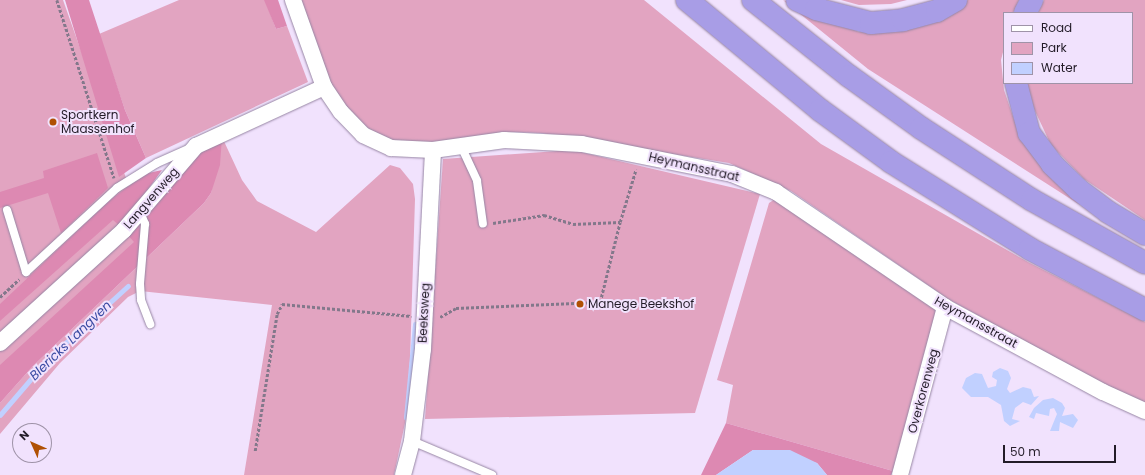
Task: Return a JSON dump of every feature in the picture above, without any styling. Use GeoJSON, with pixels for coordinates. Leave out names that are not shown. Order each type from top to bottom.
{"type":"FeatureCollection","features":[{"type":"Feature","properties":{"kind":"highway"},"geometry":{"type":"LineString","coordinates":[[687,0],[820,110],[891,162],[1030,249],[1145,310]]}},
{"type":"Feature","properties":{"kind":"highway"},"geometry":{"type":"LineString","coordinates":[[753,0],[849,76],[921,128],[1032,200],[1145,262]]}},
{"type":"Feature","properties":{"kind":"highway"},"geometry":{"type":"LineString","coordinates":[[797,0],[816,9],[871,23],[903,20],[937,10],[956,0]]}},
{"type":"Feature","properties":{"kind":"highway"},"geometry":{"type":"LineString","coordinates":[[1026,12],[1032,0]]}},
{"type":"Feature","properties":{"kind":"highway"},"geometry":{"type":"LineString","coordinates":[[1016,84],[1029,133],[1052,164],[1079,190],[1108,212],[1145,234]]}},
{"type":"Feature","properties":{"kind":"street","name":"Heymansstraat"},"geometry":{"type":"LineString","coordinates":[[294,0],[324,87],[341,112],[363,135],[392,148],[432,150],[504,140],[574,143],[732,174],[776,192],[945,306],[1103,392],[1145,411]]}},
{"type":"Feature","properties":{"kind":"street","name":"Langvenweg"},"geometry":{"type":"LineString","coordinates":[[0,343],[124,230],[196,146],[324,87]]}},
{"type":"Feature","properties":{"kind":"street","name":"Beeksweg"},"geometry":{"type":"LineString","coordinates":[[403,475],[412,441],[424,317],[432,150]]}},
{"type":"Feature","properties":{"kind":"street","name":"Overkorenweg"},"geometry":{"type":"LineString","coordinates":[[900,475],[945,306]]}},
{"type":"Feature","properties":{"kind":"lane"},"geometry":{"type":"LineString","coordinates":[[7,210],[26,272],[117,188],[157,163],[196,146]]}},
{"type":"Feature","properties":{"kind":"lane"},"geometry":{"type":"LineString","coordinates":[[461,146],[477,181],[483,224]]}},
{"type":"Feature","properties":{"kind":"lane"},"geometry":{"type":"LineString","coordinates":[[140,212],[145,224],[140,284],[141,300],[150,324]]}},
{"type":"Feature","properties":{"kind":"lane"},"geometry":{"type":"LineString","coordinates":[[412,441],[492,475]]}},
{"type":"Feature","properties":{"kind":"path"},"geometry":{"type":"LineString","coordinates":[[57,0],[117,188]]}},
{"type":"Feature","properties":{"kind":"path"},"geometry":{"type":"LineString","coordinates":[[255,451],[277,314],[282,304],[442,318],[456,308],[600,302],[620,222],[640,155]]}},
{"type":"Feature","properties":{"kind":"path"},"geometry":{"type":"LineString","coordinates":[[483,224],[544,215],[573,224],[620,222]]}},
{"type":"Feature","properties":{"kind":"path"},"geometry":{"type":"LineString","coordinates":[[0,297],[26,272]]}},
{"type":"Feature","properties":{"kind":"green space","name":"Sportkern Maassenhof"},"geometry":{"type":"Polygon","coordinates":[[[0,0],[63,0],[149,243],[0,379],[0,0]]]}},
{"type":"Feature","properties":{"kind":"green space"},"geometry":{"type":"Polygon","coordinates":[[[179,0],[265,0],[276,29],[287,26],[308,82],[146,158],[125,110],[99,34],[179,0]]]}},
{"type":"Feature","properties":{"kind":"green space"},"geometry":{"type":"Polygon","coordinates":[[[298,0],[644,0],[821,144],[1028,262],[1145,322],[1145,404],[1103,384],[948,299],[791,191],[729,163],[541,133],[514,132],[418,145],[393,142],[376,135],[342,106],[328,87],[298,0]]]}},
{"type":"Feature","properties":{"kind":"green space"},"geometry":{"type":"Polygon","coordinates":[[[783,0],[859,32],[893,31],[940,16],[968,0],[1019,0],[1013,12],[1003,12],[1003,52],[1001,60],[1004,90],[1019,134],[1048,172],[1080,205],[868,69],[783,0]]]}},
{"type":"Feature","properties":{"kind":"green space"},"geometry":{"type":"Polygon","coordinates":[[[841,0],[907,0],[891,4],[859,5],[841,0]]]}},
{"type":"Feature","properties":{"kind":"green space"},"geometry":{"type":"Polygon","coordinates":[[[1044,0],[1145,0],[1145,220],[1084,179],[1051,145],[1028,96],[1027,84],[1133,84],[1133,12],[1038,12],[1044,0]]]}},
{"type":"Feature","properties":{"kind":"green space"},"geometry":{"type":"Polygon","coordinates":[[[222,137],[242,180],[257,201],[316,232],[390,165],[400,168],[413,184],[415,199],[410,361],[405,423],[394,475],[244,475],[272,305],[140,291],[128,297],[60,363],[0,434],[0,403],[33,366],[204,203],[211,193],[222,137]]]}},
{"type":"Feature","properties":{"kind":"green space","name":"Manege Beekshof"},"geometry":{"type":"Polygon","coordinates":[[[572,150],[760,194],[695,413],[425,419],[443,159],[572,150]]]}},
{"type":"Feature","properties":{"kind":"green space"},"geometry":{"type":"Polygon","coordinates":[[[775,199],[934,304],[937,316],[893,471],[726,423],[733,385],[717,380],[769,203],[775,199]]]}},
{"type":"Feature","properties":{"kind":"shaded area"},"geometry":{"type":"Polygon","coordinates":[[[65,0],[89,0],[125,110],[146,158],[119,177],[65,0]]]}},
{"type":"Feature","properties":{"kind":"shaded area"},"geometry":{"type":"Polygon","coordinates":[[[264,0],[278,0],[287,26],[276,29],[264,0]]]}},
{"type":"Feature","properties":{"kind":"shaded area"},"geometry":{"type":"Polygon","coordinates":[[[222,137],[220,165],[211,193],[204,203],[33,366],[0,403],[0,365],[134,242],[127,234],[191,157],[222,137]]]}},
{"type":"Feature","properties":{"kind":"shaded area"},"geometry":{"type":"Polygon","coordinates":[[[97,153],[108,188],[61,233],[48,193],[0,208],[0,192],[44,178],[43,171],[97,153]]]}},
{"type":"Feature","properties":{"kind":"shaded area"},"geometry":{"type":"Polygon","coordinates":[[[162,170],[121,227],[113,220],[0,321],[0,304],[108,202],[144,174],[162,170]]]}},
{"type":"Feature","properties":{"kind":"shaded area"},"geometry":{"type":"Polygon","coordinates":[[[726,423],[893,471],[891,475],[827,475],[817,463],[753,450],[716,475],[701,475],[726,423]]]}},
{"type":"Feature","properties":{"kind":"water"},"geometry":{"type":"Polygon","coordinates":[[[1000,368],[1008,371],[1011,378],[1007,389],[1010,393],[1023,387],[1031,389],[1034,397],[1039,396],[1031,405],[1023,402],[1015,408],[1012,419],[1020,421],[1010,426],[1004,421],[1001,405],[988,397],[971,397],[962,388],[966,378],[975,373],[982,374],[988,388],[996,386],[997,380],[992,377],[993,372],[1000,368]]]}},
{"type":"Feature","properties":{"kind":"water"},"geometry":{"type":"Polygon","coordinates":[[[1053,398],[1062,403],[1065,408],[1062,416],[1073,414],[1078,420],[1073,428],[1060,422],[1059,431],[1050,431],[1057,414],[1054,408],[1050,409],[1049,416],[1036,413],[1034,419],[1029,417],[1034,408],[1043,400],[1053,398]]]}},
{"type":"Feature","properties":{"kind":"water"},"geometry":{"type":"Polygon","coordinates":[[[753,450],[790,450],[817,463],[827,475],[716,475],[753,450]]]}},
{"type":"Feature","properties":{"kind":"waterway","name":"Blericks Langven"},"geometry":{"type":"LineString","coordinates":[[0,415],[48,359],[128,286]]}},
{"type":"Feature","properties":{"kind":"waterway"},"geometry":{"type":"LineString","coordinates":[[406,418],[415,324]]}},
{"type":"Feature","properties":{"kind":"place","name":"Sportkern Maassenhof"},"geometry":{"type":"Point","coordinates":[53,122]}},
{"type":"Feature","properties":{"kind":"place","name":"Manege Beekshof"},"geometry":{"type":"Point","coordinates":[580,304]}}]}
